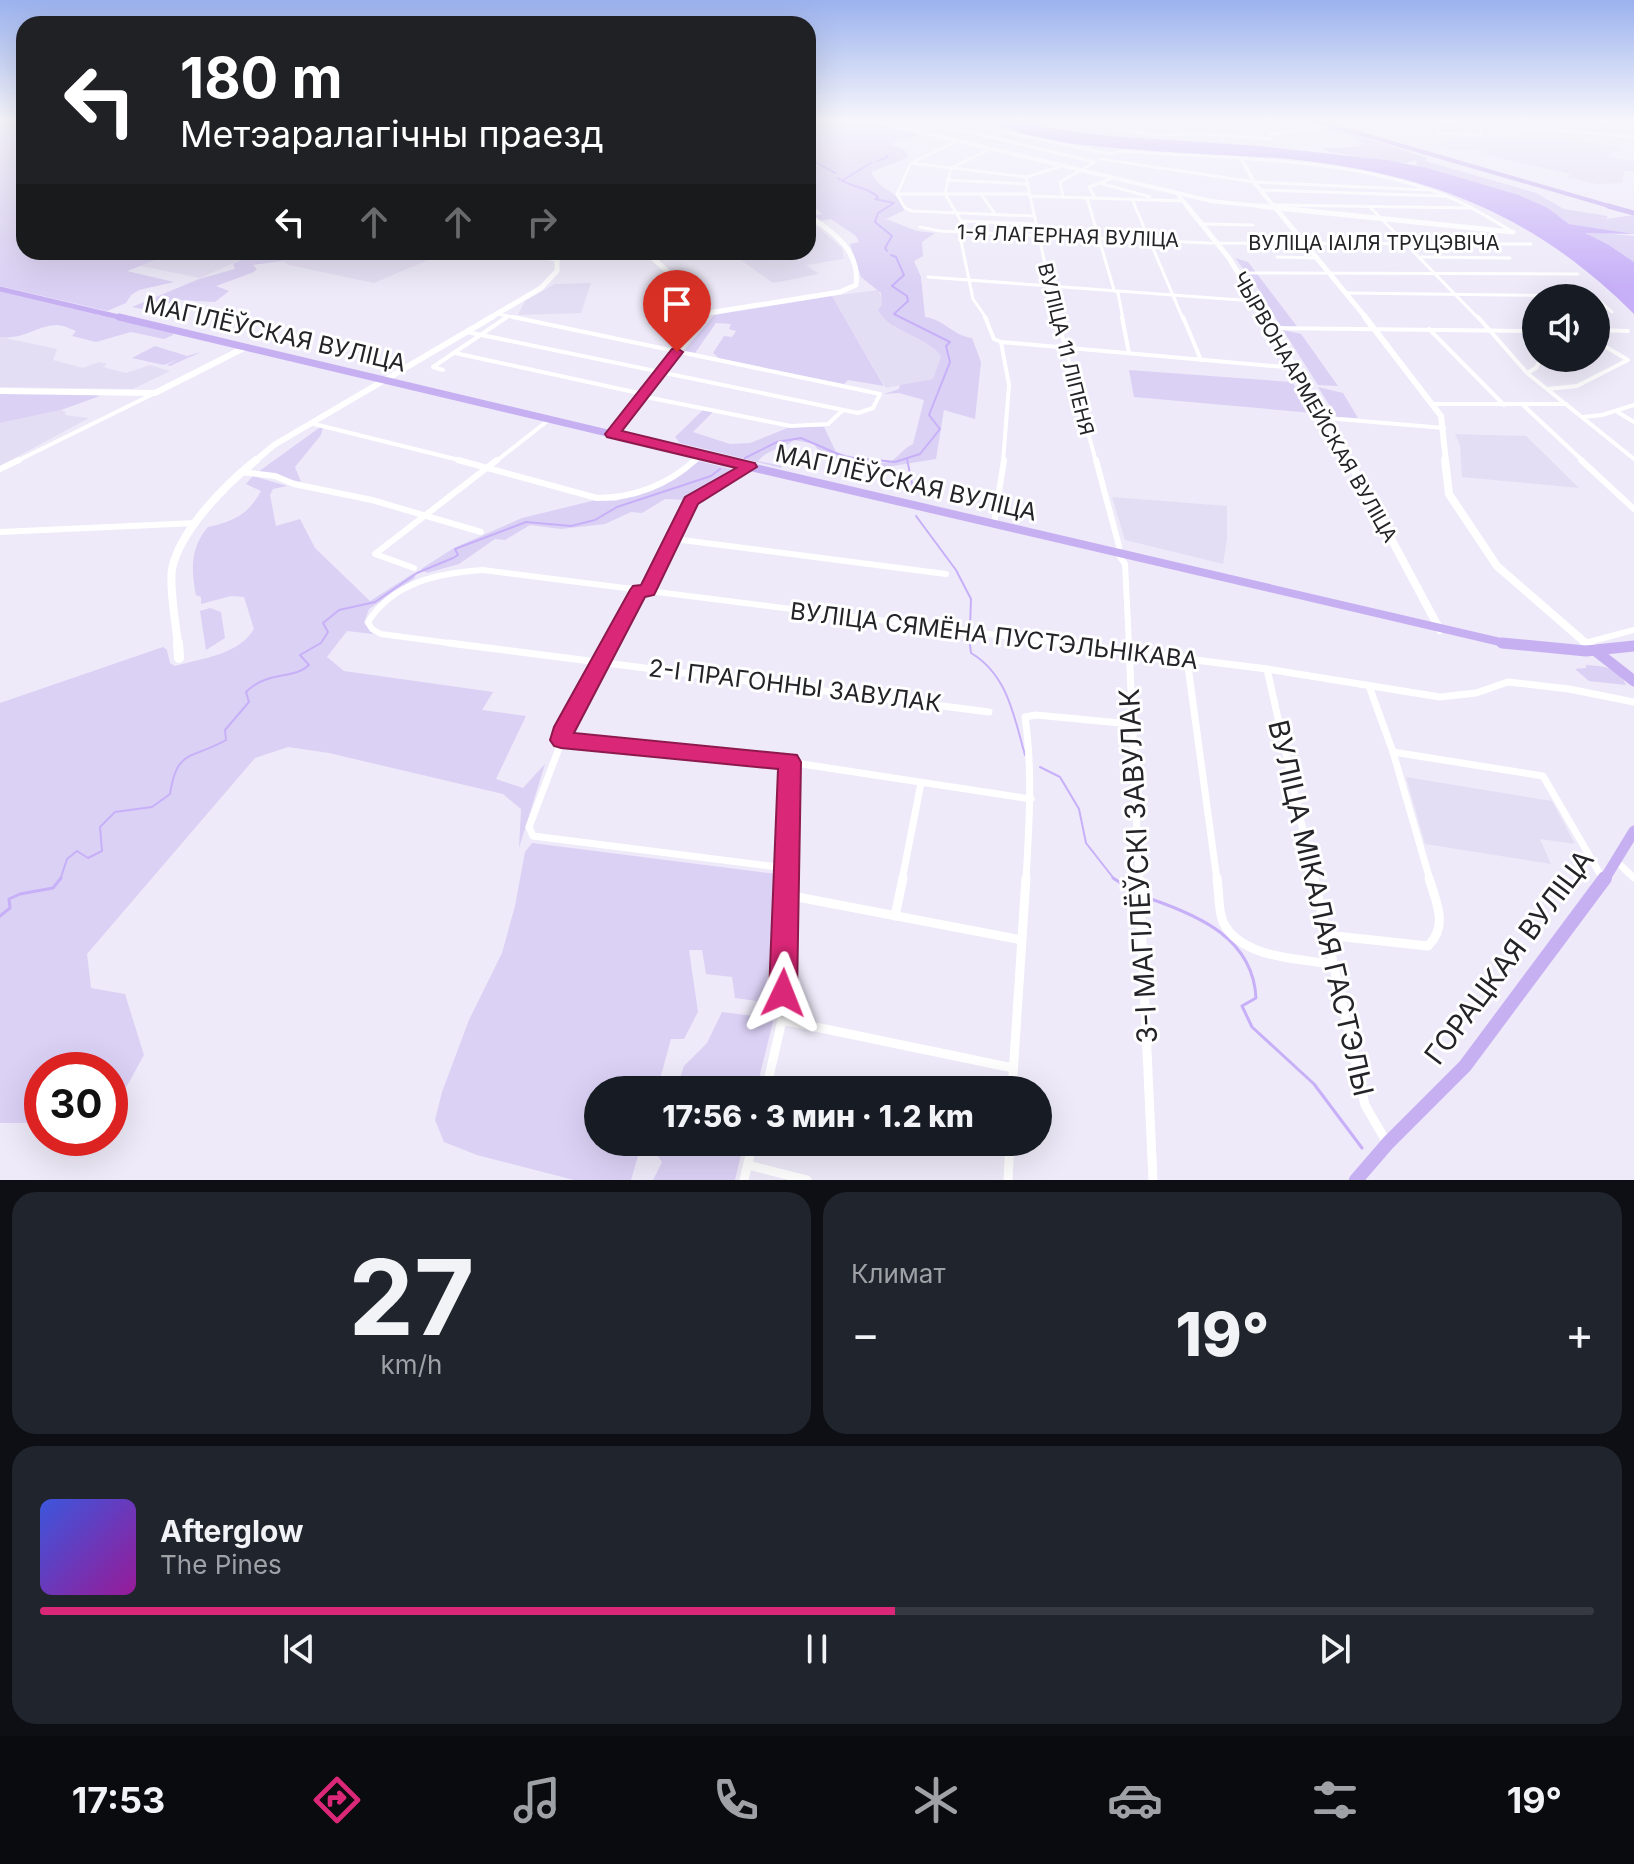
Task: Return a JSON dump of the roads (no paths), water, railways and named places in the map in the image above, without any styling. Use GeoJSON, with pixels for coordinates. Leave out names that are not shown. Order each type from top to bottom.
{"type":"FeatureCollection","features":[{"type":"Feature","properties":{"kind":"main road"},"geometry":{"type":"LineString","coordinates":[[1497,175],[1632,211]]}},
{"type":"Feature","properties":{"kind":"main road","name":"МАГІЛЁЎСКАЯ ВУЛІЦА"},"geometry":{"type":"LineString","coordinates":[[0,289],[1440,630],[1528,645],[1597,652],[1634,646]]}},
{"type":"Feature","properties":{"kind":"main road"},"geometry":{"type":"LineString","coordinates":[[1597,652],[1634,681]]}},
{"type":"Feature","properties":{"kind":"main road","name":"ГОРАЦКАЯ ВУЛІЦА"},"geometry":{"type":"LineString","coordinates":[[1356,1180],[1388,1143],[1465,1066],[1604,880],[1634,831]]}},
{"type":"Feature","properties":{"kind":"street"},"geometry":{"type":"LineString","coordinates":[[897,194],[906,175]]}},
{"type":"Feature","properties":{"kind":"street"},"geometry":{"type":"LineString","coordinates":[[949,175],[945,194],[961,221],[978,310],[988,320],[994,339],[1295,368]]}},
{"type":"Feature","properties":{"kind":"street"},"geometry":{"type":"LineString","coordinates":[[1010,175],[1032,175]]}},
{"type":"Feature","properties":{"kind":"street"},"geometry":{"type":"LineString","coordinates":[[1063,197],[1060,182],[1072,175]]}},
{"type":"Feature","properties":{"kind":"street"},"geometry":{"type":"LineString","coordinates":[[1092,175],[1176,194],[1513,232]]}},
{"type":"Feature","properties":{"kind":"street"},"geometry":{"type":"LineString","coordinates":[[1208,175],[1254,182],[1436,190]]}},
{"type":"Feature","properties":{"kind":"street"},"geometry":{"type":"LineString","coordinates":[[1250,175],[1434,404],[1444,428],[1445,478],[1449,494],[1497,566],[1597,652]]}},
{"type":"Feature","properties":{"kind":"street"},"geometry":{"type":"LineString","coordinates":[[1376,175],[1453,196],[1513,232]]}},
{"type":"Feature","properties":{"kind":"street","name":"ВУЛІЦА 11 ЛІПЕНЯ"},"geometry":{"type":"LineString","coordinates":[[1026,177],[1048,285],[1119,546],[1118,554]]}},
{"type":"Feature","properties":{"kind":"street"},"geometry":{"type":"LineString","coordinates":[[1095,198],[1089,187],[1110,179]]}},
{"type":"Feature","properties":{"kind":"street"},"geometry":{"type":"LineString","coordinates":[[947,180],[1026,184]]}},
{"type":"Feature","properties":{"kind":"street"},"geometry":{"type":"LineString","coordinates":[[1100,183],[1161,200]]}},
{"type":"Feature","properties":{"kind":"street"},"geometry":{"type":"LineString","coordinates":[[1260,190],[1453,196]]}},
{"type":"Feature","properties":{"kind":"street"},"geometry":{"type":"LineString","coordinates":[[897,194],[1184,201]]}},
{"type":"Feature","properties":{"kind":"street"},"geometry":{"type":"LineString","coordinates":[[897,194],[905,208],[912,211],[1033,216]]}},
{"type":"Feature","properties":{"kind":"street"},"geometry":{"type":"LineString","coordinates":[[980,194],[995,214]]}},
{"type":"Feature","properties":{"kind":"street","name":"ЧЫРВОНААРМЕЙСКАЯ ВУЛІЦА"},"geometry":{"type":"LineString","coordinates":[[1176,194],[1217,242],[1238,273],[1326,418],[1440,630]]}},
{"type":"Feature","properties":{"kind":"street"},"geometry":{"type":"LineString","coordinates":[[1087,198],[1114,290],[1118,293],[1129,353]]}},
{"type":"Feature","properties":{"kind":"street"},"geometry":{"type":"LineString","coordinates":[[1132,199],[1201,360]]}},
{"type":"Feature","properties":{"kind":"street"},"geometry":{"type":"LineString","coordinates":[[1276,207],[1476,208]]}},
{"type":"Feature","properties":{"kind":"street"},"geometry":{"type":"LineString","coordinates":[[1370,207],[1458,295],[1527,373],[1634,459]]}},
{"type":"Feature","properties":{"kind":"street"},"geometry":{"type":"LineString","coordinates":[[612,434],[708,313],[829,294],[856,285],[854,259],[848,245],[816,221]]}},
{"type":"Feature","properties":{"kind":"street"},"geometry":{"type":"LineString","coordinates":[[961,221],[1035,224]]}},
{"type":"Feature","properties":{"kind":"street"},"geometry":{"type":"LineString","coordinates":[[1202,224],[1253,225]]}},
{"type":"Feature","properties":{"kind":"street","name":"1-Я ЛАГЕРНАЯ ВУЛІЦА"},"geometry":{"type":"LineString","coordinates":[[920,227],[961,232],[1217,242]]}},
{"type":"Feature","properties":{"kind":"street","name":"ВУЛІЦА ІАІЛЯ ТРУЦЭВІЧА"},"geometry":{"type":"LineString","coordinates":[[1217,242],[1531,244]]}},
{"type":"Feature","properties":{"kind":"street"},"geometry":{"type":"LineString","coordinates":[[1277,257],[1318,258]]}},
{"type":"Feature","properties":{"kind":"street"},"geometry":{"type":"LineString","coordinates":[[1420,258],[1510,258]]}},
{"type":"Feature","properties":{"kind":"street"},"geometry":{"type":"LineString","coordinates":[[179,658],[172,570],[182,545],[224,486],[239,472],[310,423],[498,314],[552,278],[557,271],[557,260]]}},
{"type":"Feature","properties":{"kind":"street"},"geometry":{"type":"LineString","coordinates":[[655,260],[708,313]]}},
{"type":"Feature","properties":{"kind":"street"},"geometry":{"type":"LineString","coordinates":[[1238,273],[1578,274]]}},
{"type":"Feature","properties":{"kind":"street"},"geometry":{"type":"LineString","coordinates":[[928,277],[1254,301]]}},
{"type":"Feature","properties":{"kind":"street"},"geometry":{"type":"LineString","coordinates":[[683,285],[694,317],[685,342]]}},
{"type":"Feature","properties":{"kind":"street"},"geometry":{"type":"LineString","coordinates":[[1346,293],[1594,296],[1612,312]]}},
{"type":"Feature","properties":{"kind":"street"},"geometry":{"type":"LineString","coordinates":[[467,332],[843,410],[865,412],[873,408],[880,392],[498,314]]}},
{"type":"Feature","properties":{"kind":"street"},"geometry":{"type":"LineString","coordinates":[[443,370],[433,367],[507,316]]}},
{"type":"Feature","properties":{"kind":"street"},"geometry":{"type":"LineString","coordinates":[[1270,328],[1522,331]]}},
{"type":"Feature","properties":{"kind":"street"},"geometry":{"type":"LineString","coordinates":[[1429,329],[1504,405]]}},
{"type":"Feature","properties":{"kind":"street"},"geometry":{"type":"LineString","coordinates":[[1610,330],[1628,331]]}},
{"type":"Feature","properties":{"kind":"street"},"geometry":{"type":"LineString","coordinates":[[994,524],[1008,431],[1009,385],[1001,342]]}},
{"type":"Feature","properties":{"kind":"street"},"geometry":{"type":"LineString","coordinates":[[0,469],[246,347]]}},
{"type":"Feature","properties":{"kind":"street"},"geometry":{"type":"LineString","coordinates":[[1610,349],[1628,360],[1610,369]]}},
{"type":"Feature","properties":{"kind":"street"},"geometry":{"type":"LineString","coordinates":[[455,353],[791,426],[823,426],[843,410]]}},
{"type":"Feature","properties":{"kind":"street"},"geometry":{"type":"LineString","coordinates":[[1547,389],[1577,386],[1604,372]]}},
{"type":"Feature","properties":{"kind":"street"},"geometry":{"type":"LineString","coordinates":[[0,391],[155,393]]}},
{"type":"Feature","properties":{"kind":"street"},"geometry":{"type":"LineString","coordinates":[[1434,404],[1567,404]]}},
{"type":"Feature","properties":{"kind":"street"},"geometry":{"type":"LineString","coordinates":[[1523,405],[1634,509]]}},
{"type":"Feature","properties":{"kind":"street"},"geometry":{"type":"LineString","coordinates":[[1582,417],[1634,405]]}},
{"type":"Feature","properties":{"kind":"street"},"geometry":{"type":"LineString","coordinates":[[1616,411],[1634,422]]}},
{"type":"Feature","properties":{"kind":"street"},"geometry":{"type":"LineString","coordinates":[[1326,418],[1444,428]]}},
{"type":"Feature","properties":{"kind":"street"},"geometry":{"type":"LineString","coordinates":[[414,568],[375,554],[550,419]]}},
{"type":"Feature","properties":{"kind":"street"},"geometry":{"type":"LineString","coordinates":[[310,423],[488,467],[597,498],[616,498],[649,487],[676,475],[700,455]]}},
{"type":"Feature","properties":{"kind":"street"},"geometry":{"type":"LineString","coordinates":[[749,467],[691,501],[674,539],[565,727],[549,764],[529,827],[533,836],[786,868]]}},
{"type":"Feature","properties":{"kind":"street"},"geometry":{"type":"LineString","coordinates":[[239,472],[275,476],[481,532]]}},
{"type":"Feature","properties":{"kind":"street"},"geometry":{"type":"LineString","coordinates":[[0,532],[196,523]]}},
{"type":"Feature","properties":{"kind":"street"},"geometry":{"type":"LineString","coordinates":[[674,539],[946,574]]}},
{"type":"Feature","properties":{"kind":"street","name":"3-І МАГІЛЁЎСКІ ЗАВУЛАК"},"geometry":{"type":"LineString","coordinates":[[1118,554],[1125,564],[1153,1180]]}},
{"type":"Feature","properties":{"kind":"street","name":"ВУЛІЦА СЯМЁНА ПУСТЭЛЬНІКАВА"},"geometry":{"type":"LineString","coordinates":[[368,622],[382,605],[413,583],[459,571],[498,572],[1267,669],[1449,697],[1476,693],[1508,682],[1634,702]]}},
{"type":"Feature","properties":{"kind":"street","name":"2-І ПРАГОННЫ ЗАВУЛАК"},"geometry":{"type":"LineString","coordinates":[[368,622],[372,629],[381,634],[989,712]]}},
{"type":"Feature","properties":{"kind":"street"},"geometry":{"type":"LineString","coordinates":[[1585,643],[1634,630]]}},
{"type":"Feature","properties":{"kind":"street"},"geometry":{"type":"LineString","coordinates":[[1187,659],[1223,921],[1230,933],[1255,948],[1332,964]]}},
{"type":"Feature","properties":{"kind":"street","name":"ВУЛІЦА МІКАЛАЯ ГАСТЭЛЫ"},"geometry":{"type":"LineString","coordinates":[[1267,669],[1365,1105],[1388,1143]]}},
{"type":"Feature","properties":{"kind":"street"},"geometry":{"type":"LineString","coordinates":[[1326,935],[1428,946],[1436,938],[1442,922],[1393,752],[1369,686]]}},
{"type":"Feature","properties":{"kind":"street"},"geometry":{"type":"LineString","coordinates":[[1013,1076],[1031,799],[1030,752],[1025,717],[1036,715],[1131,724]]}},
{"type":"Feature","properties":{"kind":"street"},"geometry":{"type":"LineString","coordinates":[[561,740],[789,762],[1031,799]]}},
{"type":"Feature","properties":{"kind":"street"},"geometry":{"type":"LineString","coordinates":[[1393,752],[1543,776],[1604,880]]}},
{"type":"Feature","properties":{"kind":"street"},"geometry":{"type":"LineString","coordinates":[[769,1076],[782,1020],[789,762]]}},
{"type":"Feature","properties":{"kind":"street"},"geometry":{"type":"LineString","coordinates":[[895,916],[921,783]]}},
{"type":"Feature","properties":{"kind":"street"},"geometry":{"type":"LineString","coordinates":[[1615,860],[1634,878]]}},
{"type":"Feature","properties":{"kind":"street"},"geometry":{"type":"LineString","coordinates":[[787,895],[1022,940]]}},
{"type":"Feature","properties":{"kind":"street"},"geometry":{"type":"LineString","coordinates":[[782,1020],[1013,1068]]}},
{"type":"Feature","properties":{"kind":"street"},"geometry":{"type":"LineString","coordinates":[[744,1180],[750,1156]]}},
{"type":"Feature","properties":{"kind":"street"},"geometry":{"type":"LineString","coordinates":[[1008,1180],[1009,1156]]}},
{"type":"Feature","properties":{"kind":"street"},"geometry":{"type":"LineString","coordinates":[[748,1165],[807,1180]]}},
{"type":"Feature","properties":{"kind":"waterway"},"geometry":{"type":"LineString","coordinates":[[843,180],[851,175]]}},
{"type":"Feature","properties":{"kind":"waterway"},"geometry":{"type":"LineString","coordinates":[[838,178],[874,193],[878,197],[875,199],[894,203],[878,213],[875,222],[892,236],[885,248],[887,251]]}},
{"type":"Feature","properties":{"kind":"waterway"},"geometry":{"type":"LineString","coordinates":[[745,458],[777,442],[801,438],[845,457],[895,462],[920,454],[940,429],[929,415],[950,362],[946,346],[950,342],[894,314],[908,301],[907,296],[892,286],[904,275],[896,257],[891,255]]}},
{"type":"Feature","properties":{"kind":"waterway"},"geometry":{"type":"LineString","coordinates":[[907,459],[914,493]]}},
{"type":"Feature","properties":{"kind":"waterway"},"geometry":{"type":"LineString","coordinates":[[60,879],[67,859],[77,851],[88,858],[102,851],[100,827],[115,812],[152,807],[170,794],[173,779],[182,762],[226,740],[225,730],[249,702],[246,692],[254,685],[303,670],[309,665],[300,655],[321,643],[328,632],[323,623],[339,610],[375,602],[417,573],[458,555],[455,549],[526,522],[571,526],[595,520],[617,507],[711,476],[720,469]]}},
{"type":"Feature","properties":{"kind":"waterway"},"geometry":{"type":"LineString","coordinates":[[916,516],[956,570],[971,599],[970,627]]}},
{"type":"Feature","properties":{"kind":"waterway"},"geometry":{"type":"LineString","coordinates":[[969,637],[971,653],[994,673],[1008,698],[1025,755]]}},
{"type":"Feature","properties":{"kind":"waterway"},"geometry":{"type":"LineString","coordinates":[[1040,767],[1060,777],[1079,809],[1086,843],[1114,879]]}},
{"type":"Feature","properties":{"kind":"waterway"},"geometry":{"type":"LineString","coordinates":[[0,916],[10,908],[9,899],[53,888],[60,879]]}},
{"type":"Feature","properties":{"kind":"waterway"},"geometry":{"type":"LineString","coordinates":[[1114,879],[1135,892]]}},
{"type":"Feature","properties":{"kind":"waterway"},"geometry":{"type":"LineString","coordinates":[[1151,899],[1205,922],[1234,945],[1253,978],[1256,998],[1242,1006],[1252,1027],[1314,1084],[1362,1148]]}}]}
